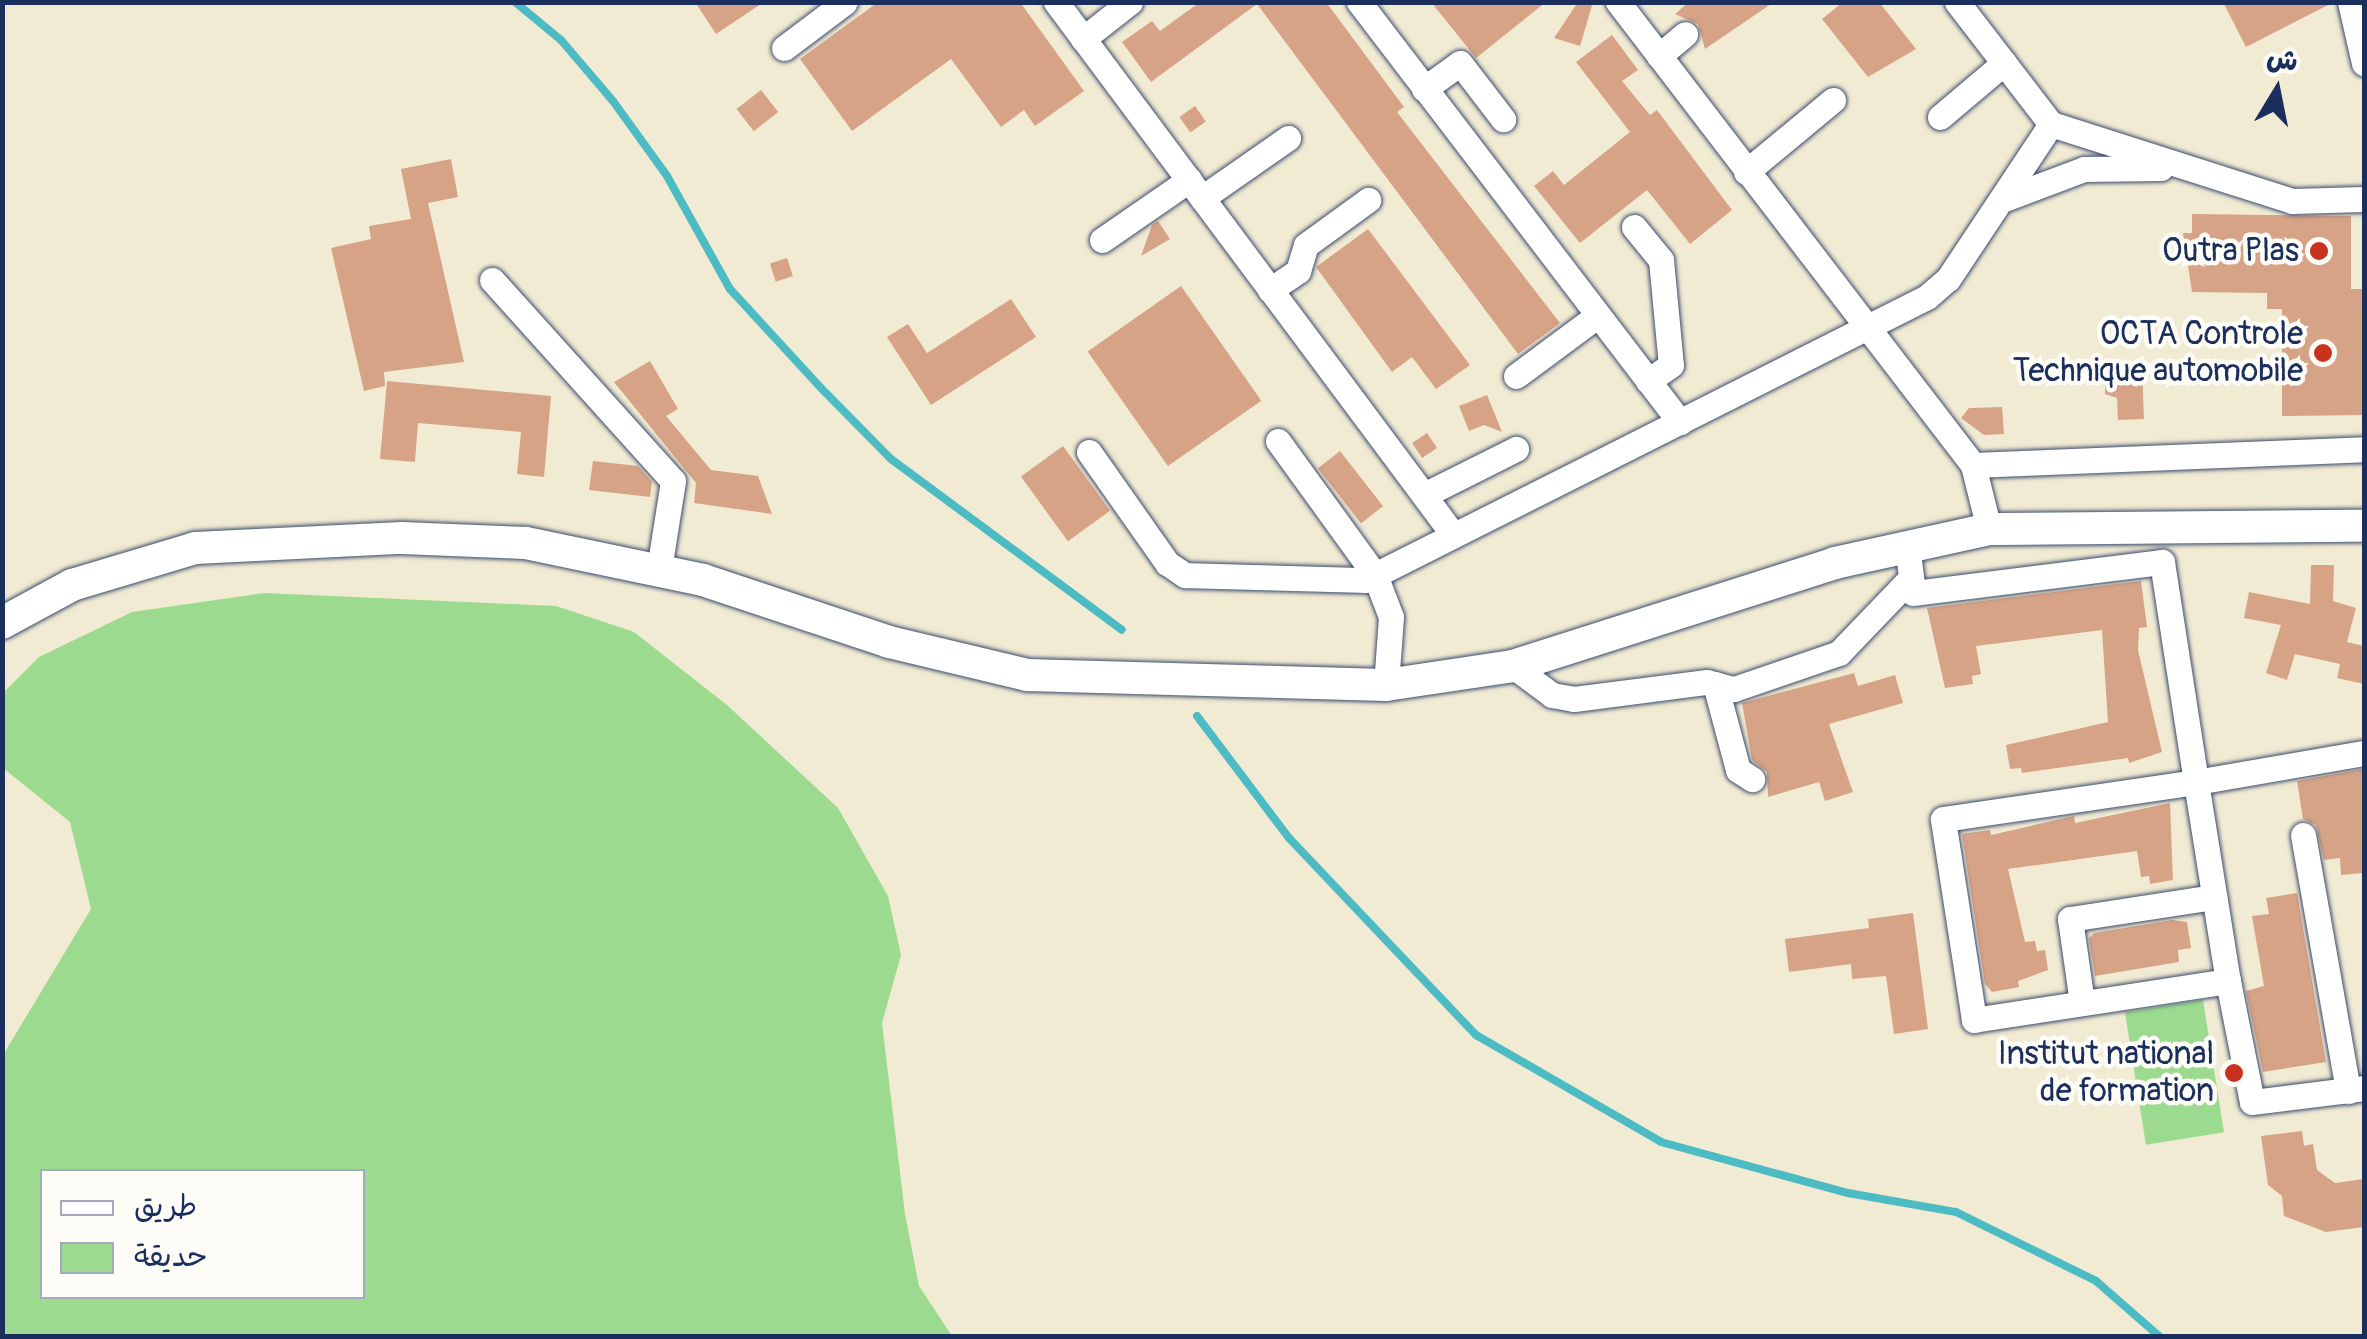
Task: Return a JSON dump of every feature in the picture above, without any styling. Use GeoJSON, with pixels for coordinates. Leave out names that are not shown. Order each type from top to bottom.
{"type":"FeatureCollection","features":[{"type":"Feature","properties":{"kind":"main road"},"geometry":{"type":"LineString","coordinates":[[2,623],[72,585],[194,548],[291,540],[526,543],[659,569],[961,662],[1133,681],[1386,685],[1514,666],[1907,544],[1989,529],[2158,525],[2360,527]]}},
{"type":"Feature","properties":{"kind":"lane"},"geometry":{"type":"LineString","coordinates":[[784,48],[845,2]]}},
{"type":"Feature","properties":{"kind":"lane"},"geometry":{"type":"LineString","coordinates":[[1056,2],[1452,534]]}},
{"type":"Feature","properties":{"kind":"lane"},"geometry":{"type":"LineString","coordinates":[[1082,38],[1130,2]]}},
{"type":"Feature","properties":{"kind":"lane"},"geometry":{"type":"LineString","coordinates":[[1359,2],[1680,422]]}},
{"type":"Feature","properties":{"kind":"lane"},"geometry":{"type":"LineString","coordinates":[[1618,2],[1866,331],[1973,465],[1989,529]]}},
{"type":"Feature","properties":{"kind":"lane"},"geometry":{"type":"LineString","coordinates":[[1957,2],[2051,124],[2292,201],[2364,199]]}},
{"type":"Feature","properties":{"kind":"lane"},"geometry":{"type":"LineString","coordinates":[[2350,2],[2364,62]]}},
{"type":"Feature","properties":{"kind":"lane"},"geometry":{"type":"LineString","coordinates":[[1659,56],[1685,34]]}},
{"type":"Feature","properties":{"kind":"lane"},"geometry":{"type":"LineString","coordinates":[[1424,89],[1460,63],[1502,119]]}},
{"type":"Feature","properties":{"kind":"lane"},"geometry":{"type":"LineString","coordinates":[[1940,116],[2004,63]]}},
{"type":"Feature","properties":{"kind":"lane"},"geometry":{"type":"LineString","coordinates":[[1746,172],[1833,100]]}},
{"type":"Feature","properties":{"kind":"lane"},"geometry":{"type":"LineString","coordinates":[[1089,452],[1167,564],[1185,575],[1375,576],[1452,534],[1866,331],[1948,279],[2051,124]]}},
{"type":"Feature","properties":{"kind":"lane"},"geometry":{"type":"LineString","coordinates":[[1102,240],[1288,138]]}},
{"type":"Feature","properties":{"kind":"lane"},"geometry":{"type":"LineString","coordinates":[[1999,202],[2030,184],[2084,168],[2191,168]]}},
{"type":"Feature","properties":{"kind":"lane"},"geometry":{"type":"LineString","coordinates":[[1270,290],[1298,271],[1306,246],[1368,200]]}},
{"type":"Feature","properties":{"kind":"lane"},"geometry":{"type":"LineString","coordinates":[[1634,227],[1661,260],[1671,365],[1648,381]]}},
{"type":"Feature","properties":{"kind":"lane"},"geometry":{"type":"LineString","coordinates":[[492,280],[673,480],[659,569]]}},
{"type":"Feature","properties":{"kind":"lane"},"geometry":{"type":"LineString","coordinates":[[1516,376],[1598,315]]}},
{"type":"Feature","properties":{"kind":"lane"},"geometry":{"type":"LineString","coordinates":[[1278,441],[1375,576],[1391,617],[1386,685]]}},
{"type":"Feature","properties":{"kind":"lane"},"geometry":{"type":"LineString","coordinates":[[1973,465],[2364,448]]}},
{"type":"Feature","properties":{"kind":"lane"},"geometry":{"type":"LineString","coordinates":[[1424,495],[1516,449]]}},
{"type":"Feature","properties":{"kind":"lane"},"geometry":{"type":"LineString","coordinates":[[2158,525],[2214,897],[2252,1102],[2356,1090],[2303,835]]}},
{"type":"Feature","properties":{"kind":"lane"},"geometry":{"type":"LineString","coordinates":[[1907,544],[1913,593],[2162,562]]}},
{"type":"Feature","properties":{"kind":"lane"},"geometry":{"type":"LineString","coordinates":[[1514,666],[1552,695],[1574,699],[1715,684],[1734,689],[1825,661],[1911,578]]}},
{"type":"Feature","properties":{"kind":"lane"},"geometry":{"type":"LineString","coordinates":[[1715,684],[1738,770],[1752,779]]}},
{"type":"Feature","properties":{"kind":"lane"},"geometry":{"type":"LineString","coordinates":[[2228,982],[1974,1020],[1943,819],[2364,753]]}},
{"type":"Feature","properties":{"kind":"lane"},"geometry":{"type":"LineString","coordinates":[[2082,1003],[2070,920],[2214,897]]}},
{"type":"Feature","properties":{"kind":"green space"},"geometry":{"type":"Polygon","coordinates":[[[265,593],[556,606],[634,632],[727,705],[838,808],[888,896],[901,955],[882,1023],[905,1214],[919,1286],[952,1336],[3,1336],[3,1055],[91,909],[70,822],[3,768],[3,693],[39,657],[132,612],[265,593]]]}},
{"type":"Feature","properties":{"kind":"green space"},"geometry":{"type":"Polygon","coordinates":[[[2203,1000],[2224,1132],[2146,1145],[2125,1012],[2203,1000]]]}},
{"type":"Feature","properties":{"kind":"building"},"geometry":{"type":"Polygon","coordinates":[[[695,2],[764,2],[716,34],[695,2]]]}},
{"type":"Feature","properties":{"kind":"building"},"geometry":{"type":"Polygon","coordinates":[[[878,2],[1020,2],[1084,91],[1035,126],[1024,110],[1001,127],[951,59],[852,131],[800,59],[878,2]]]}},
{"type":"Feature","properties":{"kind":"building"},"geometry":{"type":"Polygon","coordinates":[[[1200,2],[1326,2],[1404,107],[1397,112],[1560,323],[1518,354],[1257,4],[1151,82],[1122,42],[1152,21],[1160,31],[1200,2]]]}},
{"type":"Feature","properties":{"kind":"building"},"geometry":{"type":"Polygon","coordinates":[[[1431,2],[1546,2],[1476,58],[1431,2]]]}},
{"type":"Feature","properties":{"kind":"building"},"geometry":{"type":"Polygon","coordinates":[[[1578,2],[1593,2],[1580,46],[1554,38],[1578,2]]]}},
{"type":"Feature","properties":{"kind":"building"},"geometry":{"type":"Polygon","coordinates":[[[1689,2],[1774,2],[1705,49],[1698,24],[1675,14],[1689,2]]]}},
{"type":"Feature","properties":{"kind":"building"},"geometry":{"type":"Polygon","coordinates":[[[1843,2],[1879,2],[1916,49],[1868,77],[1822,19],[1843,2]]]}},
{"type":"Feature","properties":{"kind":"building"},"geometry":{"type":"Polygon","coordinates":[[[2223,2],[2334,2],[2246,47],[2223,2]]]}},
{"type":"Feature","properties":{"kind":"building"},"geometry":{"type":"Polygon","coordinates":[[[1612,35],[1638,70],[1622,81],[1650,115],[1657,110],[1732,210],[1690,244],[1647,190],[1580,243],[1534,186],[1553,171],[1564,185],[1630,132],[1576,62],[1612,35]]]}},
{"type":"Feature","properties":{"kind":"building"},"geometry":{"type":"Polygon","coordinates":[[[761,90],[778,112],[754,131],[737,109],[761,90]]]}},
{"type":"Feature","properties":{"kind":"building"},"geometry":{"type":"Polygon","coordinates":[[[1195,106],[1206,122],[1190,132],[1179,117],[1195,106]]]}},
{"type":"Feature","properties":{"kind":"building"},"geometry":{"type":"Polygon","coordinates":[[[451,159],[458,197],[428,203],[464,362],[384,372],[385,386],[364,391],[331,248],[371,239],[369,226],[411,219],[401,169],[451,159]]]}},
{"type":"Feature","properties":{"kind":"building"},"geometry":{"type":"Polygon","coordinates":[[[2192,214],[2351,216],[2351,289],[2364,289],[2364,415],[2282,416],[2282,309],[2267,309],[2267,293],[2192,292],[2183,233],[2192,233],[2192,214]]]}},
{"type":"Feature","properties":{"kind":"building"},"geometry":{"type":"Polygon","coordinates":[[[1158,221],[1170,239],[1141,256],[1152,225],[1158,221]]]}},
{"type":"Feature","properties":{"kind":"building"},"geometry":{"type":"Polygon","coordinates":[[[1368,229],[1470,365],[1436,389],[1412,357],[1392,372],[1316,267],[1368,229]]]}},
{"type":"Feature","properties":{"kind":"building"},"geometry":{"type":"Polygon","coordinates":[[[787,258],[793,276],[776,282],[770,264],[787,258]]]}},
{"type":"Feature","properties":{"kind":"building"},"geometry":{"type":"Polygon","coordinates":[[[1181,286],[1261,401],[1168,466],[1088,351],[1181,286]]]}},
{"type":"Feature","properties":{"kind":"building"},"geometry":{"type":"Polygon","coordinates":[[[1011,299],[1036,337],[931,405],[887,337],[908,324],[927,353],[1011,299]]]}},
{"type":"Feature","properties":{"kind":"building"},"geometry":{"type":"Polygon","coordinates":[[[650,361],[678,409],[666,416],[711,470],[758,476],[772,514],[694,503],[696,483],[614,382],[650,361]]]}},
{"type":"Feature","properties":{"kind":"building"},"geometry":{"type":"Polygon","coordinates":[[[2142,368],[2144,419],[2118,420],[2117,398],[2105,394],[2105,369],[2142,368]]]}},
{"type":"Feature","properties":{"kind":"building"},"geometry":{"type":"Polygon","coordinates":[[[387,381],[551,396],[544,477],[517,474],[521,432],[418,423],[415,462],[380,459],[387,381]]]}},
{"type":"Feature","properties":{"kind":"building"},"geometry":{"type":"Polygon","coordinates":[[[1487,395],[1502,432],[1484,425],[1469,431],[1459,406],[1487,395]]]}},
{"type":"Feature","properties":{"kind":"building"},"geometry":{"type":"Polygon","coordinates":[[[2002,407],[2004,434],[1984,435],[1961,418],[1969,408],[2002,407]]]}},
{"type":"Feature","properties":{"kind":"building"},"geometry":{"type":"Polygon","coordinates":[[[1427,433],[1437,448],[1422,458],[1412,443],[1427,433]]]}},
{"type":"Feature","properties":{"kind":"building"},"geometry":{"type":"Polygon","coordinates":[[[1063,446],[1110,511],[1068,541],[1021,477],[1063,446]]]}},
{"type":"Feature","properties":{"kind":"building"},"geometry":{"type":"Polygon","coordinates":[[[1340,451],[1383,506],[1361,523],[1318,468],[1340,451]]]}},
{"type":"Feature","properties":{"kind":"building"},"geometry":{"type":"Polygon","coordinates":[[[593,461],[638,466],[652,482],[650,497],[589,490],[593,461]]]}},
{"type":"Feature","properties":{"kind":"building"},"geometry":{"type":"Polygon","coordinates":[[[2311,565],[2334,565],[2333,601],[2356,608],[2347,642],[2364,646],[2364,684],[2337,678],[2340,664],[2295,654],[2287,680],[2266,673],[2281,625],[2244,618],[2249,592],[2310,604],[2311,565]]]}},
{"type":"Feature","properties":{"kind":"building"},"geometry":{"type":"Polygon","coordinates":[[[2141,581],[2147,627],[2139,628],[2138,650],[2162,752],[2129,763],[2128,758],[2022,773],[2021,768],[2010,769],[2006,745],[2108,722],[2102,630],[1976,646],[1981,674],[1972,676],[1973,684],[1945,688],[1927,608],[2141,581]]]}},
{"type":"Feature","properties":{"kind":"building"},"geometry":{"type":"Polygon","coordinates":[[[1854,673],[1858,686],[1895,675],[1903,703],[1829,724],[1853,792],[1825,801],[1819,782],[1768,797],[1767,772],[1752,760],[1742,703],[1854,673]]]}},
{"type":"Feature","properties":{"kind":"building"},"geometry":{"type":"Polygon","coordinates":[[[2364,769],[2364,873],[2341,875],[2340,858],[2324,860],[2316,825],[2303,819],[2297,781],[2364,769]]]}},
{"type":"Feature","properties":{"kind":"building"},"geometry":{"type":"Polygon","coordinates":[[[2170,803],[2173,880],[2150,884],[2149,876],[2141,877],[2137,851],[2008,869],[2025,942],[2035,941],[2037,951],[2045,950],[2048,970],[2018,981],[2019,987],[1992,992],[1985,984],[1962,834],[1990,830],[1991,835],[2074,816],[2075,823],[2170,803]]]}},
{"type":"Feature","properties":{"kind":"building"},"geometry":{"type":"Polygon","coordinates":[[[2297,893],[2326,1062],[2263,1072],[2246,991],[2264,986],[2252,916],[2269,914],[2266,898],[2297,893]]]}},
{"type":"Feature","properties":{"kind":"building"},"geometry":{"type":"Polygon","coordinates":[[[1913,913],[1928,1029],[1894,1034],[1886,976],[1852,979],[1851,964],[1789,972],[1785,939],[1869,928],[1868,919],[1913,913]]]}},
{"type":"Feature","properties":{"kind":"building"},"geometry":{"type":"Polygon","coordinates":[[[2173,920],[2187,922],[2191,948],[2178,950],[2179,962],[2095,976],[2089,938],[2094,933],[2173,920]]]}},
{"type":"Feature","properties":{"kind":"building"},"geometry":{"type":"Polygon","coordinates":[[[2302,1131],[2304,1146],[2313,1144],[2317,1170],[2335,1183],[2364,1179],[2364,1227],[2326,1232],[2284,1216],[2282,1196],[2268,1185],[2261,1136],[2302,1131]]]}},
{"type":"Feature","properties":{"kind":"waterway"},"geometry":{"type":"LineString","coordinates":[[515,2],[561,40],[613,101],[667,176],[730,289],[821,388],[891,459],[1122,630]]}},
{"type":"Feature","properties":{"kind":"waterway"},"geometry":{"type":"LineString","coordinates":[[1197,716],[1289,838],[1476,1035],[1661,1142],[1848,1193],[1956,1212],[2096,1281],[2159,1336]]}},
{"type":"Feature","properties":{"kind":"place","name":"Outra Plas"},"geometry":{"type":"Point","coordinates":[2319,251]}},
{"type":"Feature","properties":{"kind":"place","name":"OCTA Controle Technique automobile"},"geometry":{"type":"Point","coordinates":[2323,353]}},
{"type":"Feature","properties":{"kind":"place","name":"Institut national de formation"},"geometry":{"type":"Point","coordinates":[2234,1073]}}]}
